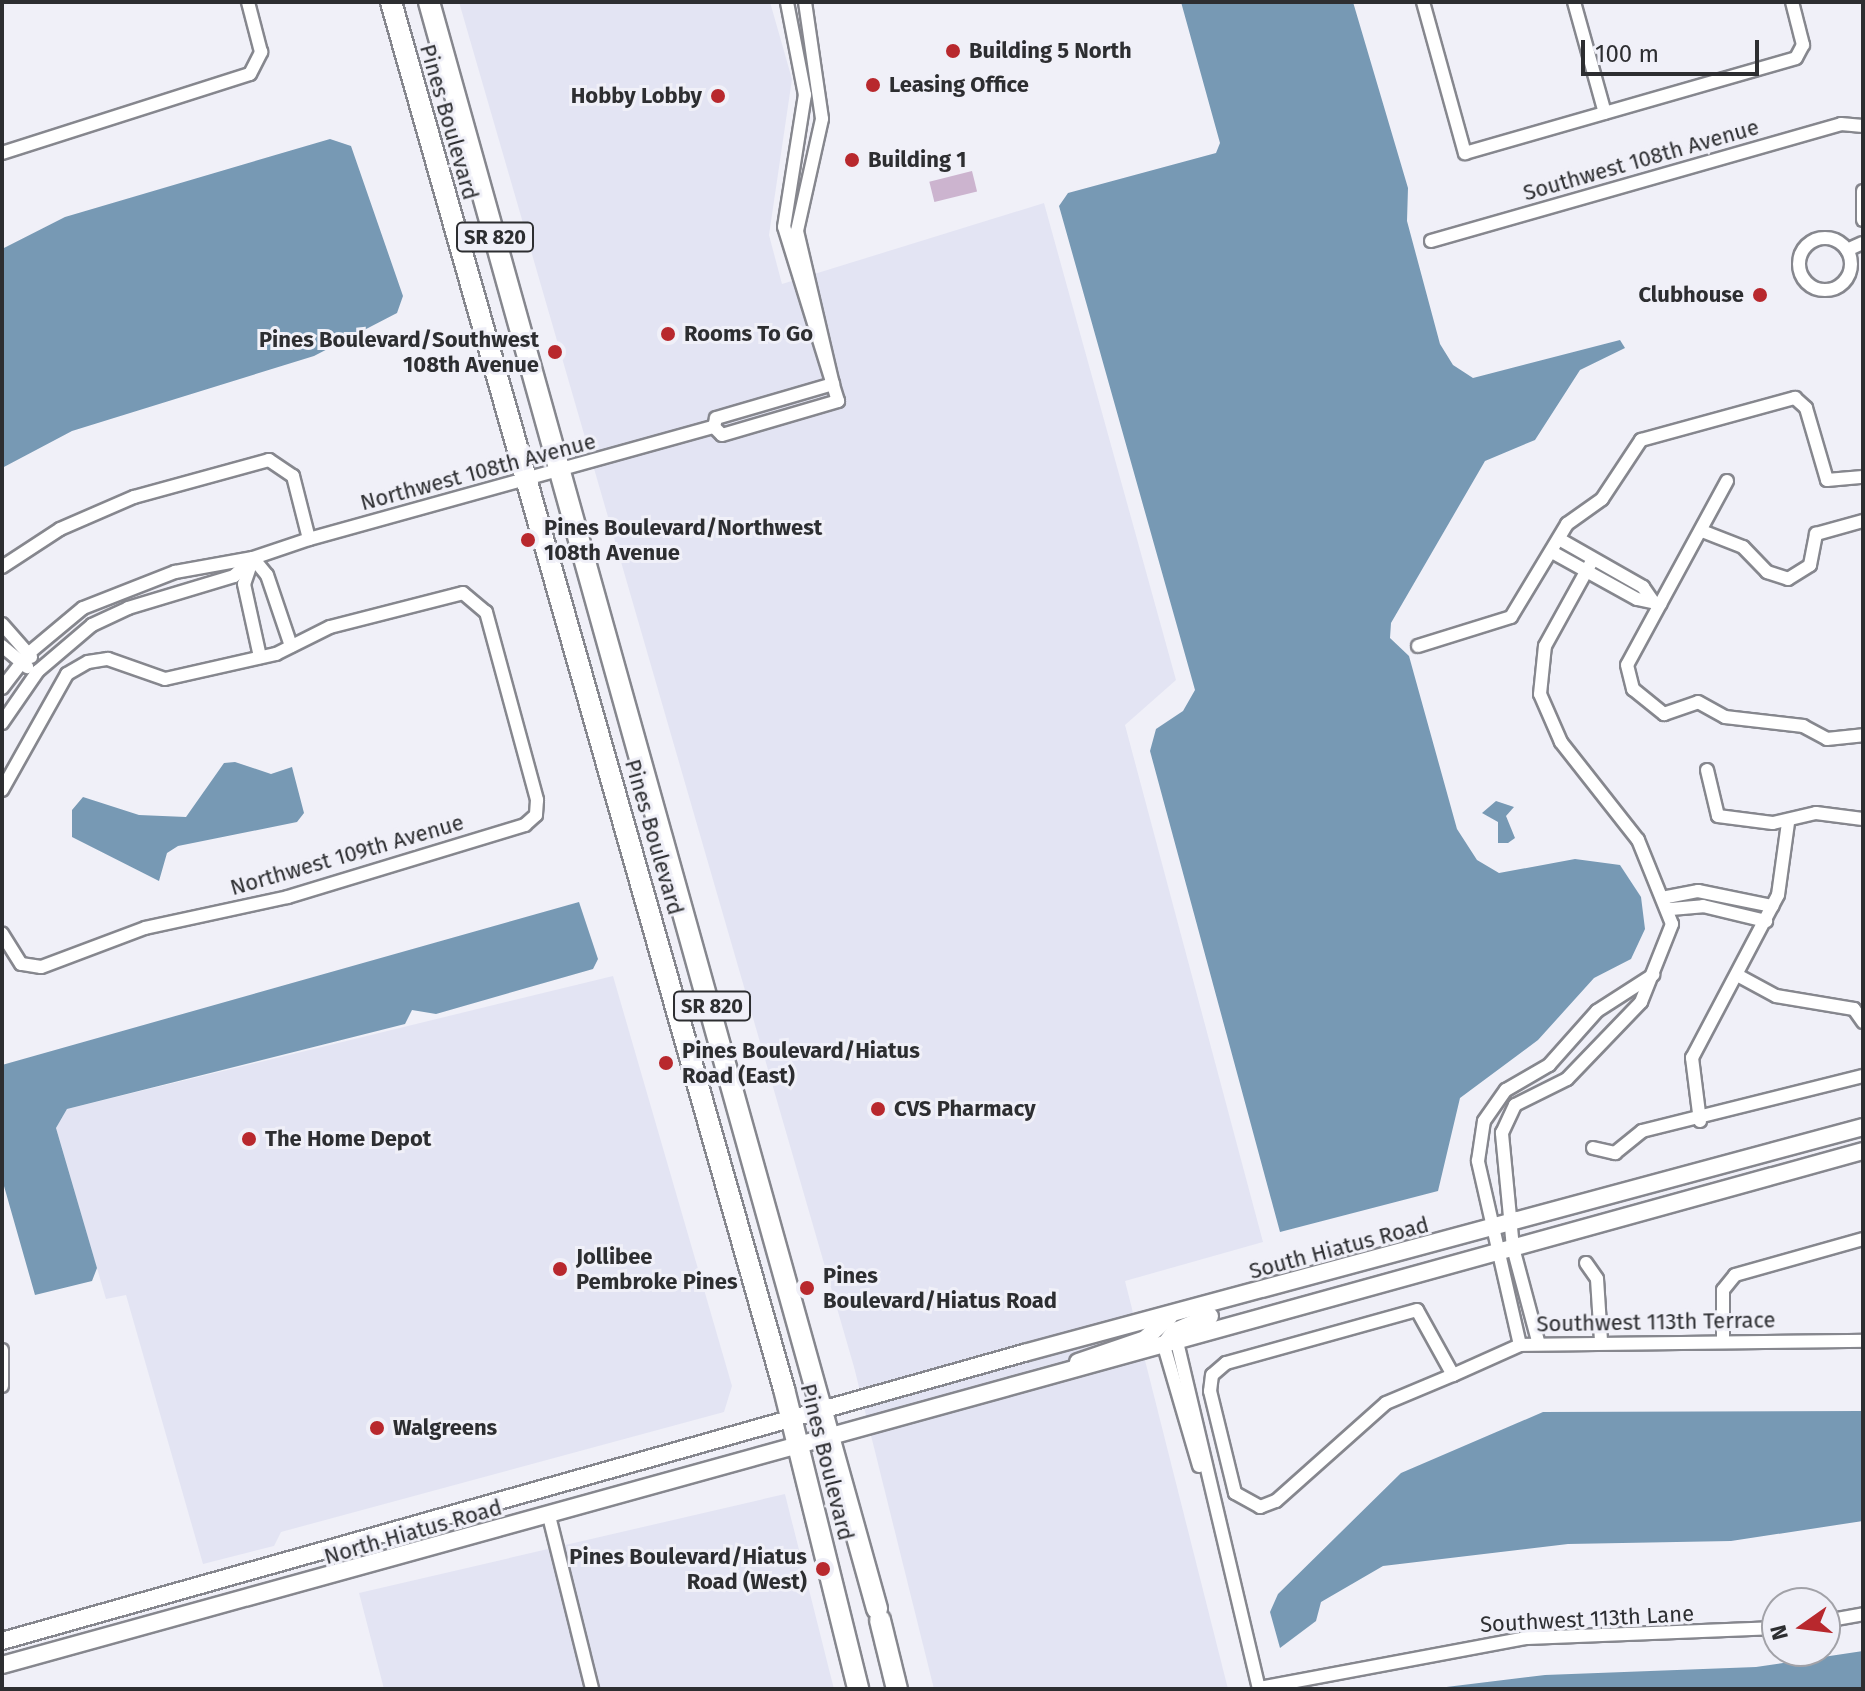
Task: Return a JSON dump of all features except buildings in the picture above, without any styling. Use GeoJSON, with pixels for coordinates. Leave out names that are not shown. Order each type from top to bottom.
{"type":"FeatureCollection","features":[{"type":"Feature","properties":{"kind":"highway","name":"Pines Boulevard"},"geometry":{"type":"LineString","coordinates":[[391,2],[792,1419],[858,1689]]}},
{"type":"Feature","properties":{"kind":"highway","name":"Pines Boulevard"},"geometry":{"type":"LineString","coordinates":[[429,2],[827,1408],[897,1689]]}},
{"type":"Feature","properties":{"kind":"main road","name":"South Hiatus Road"},"geometry":{"type":"LineString","coordinates":[[827,1408],[1289,1286],[1863,1127]]}},
{"type":"Feature","properties":{"kind":"main road","name":"South Hiatus Road"},"geometry":{"type":"LineString","coordinates":[[835,1439],[1863,1151]]}},
{"type":"Feature","properties":{"kind":"main road"},"geometry":{"type":"LineString","coordinates":[[1170,1344],[1191,1322],[1262,1302],[1289,1286]]}},
{"type":"Feature","properties":{"kind":"main road"},"geometry":{"type":"LineString","coordinates":[[1065,1375],[1080,1359],[1145,1339],[1170,1316]]}},
{"type":"Feature","properties":{"kind":"main road","name":"North Hiatus Road"},"geometry":{"type":"LineString","coordinates":[[2,1641],[827,1408]]}},
{"type":"Feature","properties":{"kind":"main road","name":"North Hiatus Road"},"geometry":{"type":"LineString","coordinates":[[2,1665],[835,1439]]}},
{"type":"Feature","properties":{"kind":"street"},"geometry":{"type":"LineString","coordinates":[[2,153],[240,78],[258,65],[248,2]]}},
{"type":"Feature","properties":{"kind":"street"},"geometry":{"type":"LineString","coordinates":[[787,2],[805,95],[784,227],[833,384]]}},
{"type":"Feature","properties":{"kind":"street"},"geometry":{"type":"LineString","coordinates":[[805,2],[822,119],[797,231],[833,384]]}},
{"type":"Feature","properties":{"kind":"street"},"geometry":{"type":"LineString","coordinates":[[1423,2],[1465,153],[1796,58],[1803,50],[1792,2]]}},
{"type":"Feature","properties":{"kind":"street"},"geometry":{"type":"LineString","coordinates":[[1574,2],[1605,113]]}},
{"type":"Feature","properties":{"kind":"street","name":"Southwest 108th Avenue"},"geometry":{"type":"LineString","coordinates":[[1431,241],[1841,124],[1863,126]]}},
{"type":"Feature","properties":{"kind":"street"},"geometry":{"type":"LineString","coordinates":[[1863,191],[1863,220]]}},
{"type":"Feature","properties":{"kind":"street"},"geometry":{"type":"LineString","coordinates":[[1833,239],[1847,250],[1857,263],[1846,280],[1831,290],[1814,288],[1801,276],[1799,259],[1808,244],[1833,239]]}},
{"type":"Feature","properties":{"kind":"street"},"geometry":{"type":"LineString","coordinates":[[1847,250],[1863,243]]}},
{"type":"Feature","properties":{"kind":"street","name":"Northwest 108th Avenue"},"geometry":{"type":"LineString","coordinates":[[833,384],[838,401],[722,435],[714,427],[716,418],[833,384]]}},
{"type":"Feature","properties":{"kind":"street"},"geometry":{"type":"LineString","coordinates":[[1418,646],[1511,617],[1574,516],[1602,499],[1641,440],[1795,398],[1806,408],[1827,480],[1863,477]]}},
{"type":"Feature","properties":{"kind":"street","name":"Northwest 108th Avenue"},"geometry":{"type":"LineString","coordinates":[[2,688],[29,653],[83,608],[121,590],[228,557],[253,558],[309,539],[529,481],[714,427]]}},
{"type":"Feature","properties":{"kind":"street"},"geometry":{"type":"LineString","coordinates":[[2,567],[60,529],[134,497],[269,460],[287,468],[309,539]]}},
{"type":"Feature","properties":{"kind":"street"},"geometry":{"type":"LineString","coordinates":[[1727,481],[1702,531],[1656,602],[1627,665],[1637,696],[1664,714],[1698,702],[1725,717],[1803,726],[1827,739],[1863,735]]}},
{"type":"Feature","properties":{"kind":"street"},"geometry":{"type":"LineString","coordinates":[[1702,531],[1743,547],[1767,572],[1788,579],[1810,565],[1816,534],[1863,521]]}},
{"type":"Feature","properties":{"kind":"street"},"geometry":{"type":"LineString","coordinates":[[1559,539],[1643,587],[1656,602]]}},
{"type":"Feature","properties":{"kind":"street"},"geometry":{"type":"LineString","coordinates":[[1552,552],[1637,599],[1656,602]]}},
{"type":"Feature","properties":{"kind":"street"},"geometry":{"type":"LineString","coordinates":[[2,790],[67,674],[88,662],[108,659],[165,679],[260,657],[291,646],[267,575],[253,558]]}},
{"type":"Feature","properties":{"kind":"street"},"geometry":{"type":"LineString","coordinates":[[253,558],[244,584],[260,657]]}},
{"type":"Feature","properties":{"kind":"street","name":"Northwest 108th Avenue"},"geometry":{"type":"LineString","coordinates":[[2,723],[38,671],[92,625],[234,576],[253,558]]}},
{"type":"Feature","properties":{"kind":"street"},"geometry":{"type":"LineString","coordinates":[[1538,1341],[1513,1248],[1500,1153],[1507,1118],[1515,1105],[1589,1059],[1641,1002],[1671,940],[1669,903],[1624,816],[1544,712],[1542,658],[1593,559]]}},
{"type":"Feature","properties":{"kind":"street","name":"Northwest 109th Avenue"},"geometry":{"type":"LineString","coordinates":[[2,934],[28,967],[145,928],[288,897],[525,825],[536,815],[478,602],[463,593],[330,627],[291,646]]}},
{"type":"Feature","properties":{"kind":"street"},"geometry":{"type":"LineString","coordinates":[[2,624],[29,653],[38,671]]}},
{"type":"Feature","properties":{"kind":"street"},"geometry":{"type":"LineString","coordinates":[[2,646],[20,665],[38,671]]}},
{"type":"Feature","properties":{"kind":"street"},"geometry":{"type":"LineString","coordinates":[[1707,770],[1718,816],[1788,823],[1816,813],[1863,819]]}},
{"type":"Feature","properties":{"kind":"street"},"geometry":{"type":"LineString","coordinates":[[1700,1121],[1692,1058],[1766,921],[1786,871],[1788,823]]}},
{"type":"Feature","properties":{"kind":"street"},"geometry":{"type":"LineString","coordinates":[[1669,903],[1698,891],[1772,906]]}},
{"type":"Feature","properties":{"kind":"street"},"geometry":{"type":"LineString","coordinates":[[1669,903],[1703,906],[1766,921]]}},
{"type":"Feature","properties":{"kind":"street"},"geometry":{"type":"LineString","coordinates":[[1520,1345],[1495,1253],[1477,1152],[1489,1110],[1506,1090],[1549,1065],[1597,1011],[1653,975]]}},
{"type":"Feature","properties":{"kind":"street"},"geometry":{"type":"LineString","coordinates":[[1739,976],[1776,996],[1854,1009],[1863,1022]]}},
{"type":"Feature","properties":{"kind":"street"},"geometry":{"type":"LineString","coordinates":[[1593,1148],[1615,1153],[1642,1131],[1700,1121],[1863,1076]]}},
{"type":"Feature","properties":{"kind":"street"},"geometry":{"type":"LineString","coordinates":[[1723,1341],[1723,1290],[1735,1275],[1863,1239]]}},
{"type":"Feature","properties":{"kind":"street"},"geometry":{"type":"LineString","coordinates":[[1586,1263],[1597,1279],[1601,1341]]}},
{"type":"Feature","properties":{"kind":"street","name":"Southwest 113th Terrace"},"geometry":{"type":"LineString","coordinates":[[1453,1375],[1417,1310],[1226,1363],[1212,1375],[1235,1493],[1260,1507],[1276,1501],[1366,1416],[1520,1345],[1538,1341],[1863,1341]]}},
{"type":"Feature","properties":{"kind":"street"},"geometry":{"type":"LineString","coordinates":[[1170,1344],[1259,1689]]}},
{"type":"Feature","properties":{"kind":"street"},"geometry":{"type":"LineString","coordinates":[[2,1350],[2,1386]]}},
{"type":"Feature","properties":{"kind":"street"},"geometry":{"type":"LineString","coordinates":[[549,1516],[592,1689]]}},
{"type":"Feature","properties":{"kind":"street"},"geometry":{"type":"LineString","coordinates":[[1841,1618],[1863,1614]]}},
{"type":"Feature","properties":{"kind":"street","name":"Southwest 113th Lane"},"geometry":{"type":"LineString","coordinates":[[1259,1689],[1298,1679],[1527,1638],[1761,1629]]}},
{"type":"Feature","properties":{"kind":"shaded area"},"geometry":{"type":"Polygon","coordinates":[[[459,2],[770,2],[792,79],[769,235],[782,284],[1044,203],[1176,680],[1125,725],[1263,1242],[1125,1281],[1228,1689],[934,1689],[854,1367],[459,2]]]}},
{"type":"Feature","properties":{"kind":"shaded area"},"geometry":{"type":"Polygon","coordinates":[[[972,171],[977,191],[934,202],[929,182],[972,171]]]}},
{"type":"Feature","properties":{"kind":"shaded area"},"geometry":{"type":"Polygon","coordinates":[[[613,976],[732,1386],[724,1412],[281,1532],[274,1546],[203,1564],[126,1295],[106,1299],[56,1128],[67,1109],[613,976]]]}},
{"type":"Feature","properties":{"kind":"shaded area"},"geometry":{"type":"Polygon","coordinates":[[[785,1494],[834,1689],[384,1689],[359,1593],[785,1494]]]}},
{"type":"Feature","properties":{"kind":"water"},"geometry":{"type":"Polygon","coordinates":[[[1181,2],[1353,2],[1408,188],[1407,221],[1440,344],[1453,365],[1473,378],[1620,340],[1625,348],[1580,370],[1535,440],[1485,461],[1391,623],[1390,638],[1409,656],[1457,829],[1477,860],[1499,873],[1575,859],[1620,865],[1641,897],[1645,929],[1631,959],[1594,978],[1538,1040],[1460,1098],[1438,1191],[1280,1232],[1150,751],[1156,729],[1183,711],[1195,690],[1059,206],[1068,193],[1216,153],[1220,143],[1181,2]]]}},
{"type":"Feature","properties":{"kind":"water"},"geometry":{"type":"Polygon","coordinates":[[[330,139],[351,146],[403,296],[397,313],[314,356],[72,431],[2,468],[2,249],[65,217],[330,139]]]}},
{"type":"Feature","properties":{"kind":"water"},"geometry":{"type":"Polygon","coordinates":[[[235,762],[271,774],[292,767],[304,813],[297,822],[178,846],[167,853],[159,881],[72,837],[72,810],[83,797],[139,815],[186,817],[224,763],[235,762]]]}},
{"type":"Feature","properties":{"kind":"water"},"geometry":{"type":"Polygon","coordinates":[[[1496,801],[1514,807],[1506,816],[1515,838],[1508,843],[1498,843],[1498,822],[1482,813],[1496,801]]]}},
{"type":"Feature","properties":{"kind":"water"},"geometry":{"type":"Polygon","coordinates":[[[579,902],[598,959],[593,969],[436,1014],[412,1010],[405,1024],[67,1109],[56,1128],[97,1268],[92,1281],[35,1295],[2,1179],[2,1065],[579,902]]]}},
{"type":"Feature","properties":{"kind":"water"},"geometry":{"type":"Polygon","coordinates":[[[1863,1411],[1863,1521],[1731,1541],[1568,1544],[1383,1566],[1321,1602],[1316,1621],[1280,1648],[1270,1612],[1278,1594],[1401,1473],[1543,1412],[1863,1411]]]}},
{"type":"Feature","properties":{"kind":"water"},"geometry":{"type":"Polygon","coordinates":[[[1863,1651],[1863,1689],[1430,1689],[1545,1675],[1761,1666],[1841,1667],[1841,1654],[1863,1651]]]}},
{"type":"Feature","properties":{"kind":"place","name":"Building 5 North"},"geometry":{"type":"Point","coordinates":[953,51]}},
{"type":"Feature","properties":{"kind":"place","name":"Leasing Office"},"geometry":{"type":"Point","coordinates":[873,85]}},
{"type":"Feature","properties":{"kind":"place","name":"Hobby Lobby"},"geometry":{"type":"Point","coordinates":[718,96]}},
{"type":"Feature","properties":{"kind":"place","name":"Building 1"},"geometry":{"type":"Point","coordinates":[852,160]}},
{"type":"Feature","properties":{"kind":"place","name":"Clubhouse"},"geometry":{"type":"Point","coordinates":[1760,295]}},
{"type":"Feature","properties":{"kind":"place","name":"Rooms To Go"},"geometry":{"type":"Point","coordinates":[668,334]}},
{"type":"Feature","properties":{"kind":"place","name":"Pines Boulevard/Southwest 108th Avenue"},"geometry":{"type":"Point","coordinates":[555,352]}},
{"type":"Feature","properties":{"kind":"place","name":"Pines Boulevard/Northwest 108th Avenue"},"geometry":{"type":"Point","coordinates":[528,540]}},
{"type":"Feature","properties":{"kind":"place","name":"Pines Boulevard/Hiatus Road (East)"},"geometry":{"type":"Point","coordinates":[666,1063]}},
{"type":"Feature","properties":{"kind":"place","name":"CVS Pharmacy"},"geometry":{"type":"Point","coordinates":[878,1109]}},
{"type":"Feature","properties":{"kind":"place","name":"The Home Depot"},"geometry":{"type":"Point","coordinates":[249,1139]}},
{"type":"Feature","properties":{"kind":"place","name":"Jollibee Pembroke Pines"},"geometry":{"type":"Point","coordinates":[560,1269]}},
{"type":"Feature","properties":{"kind":"place","name":"Pines Boulevard/Hiatus Road"},"geometry":{"type":"Point","coordinates":[807,1288]}},
{"type":"Feature","properties":{"kind":"place","name":"Walgreens"},"geometry":{"type":"Point","coordinates":[377,1428]}},
{"type":"Feature","properties":{"kind":"place","name":"Pines Boulevard/Hiatus Road (West)"},"geometry":{"type":"Point","coordinates":[823,1569]}}]}
